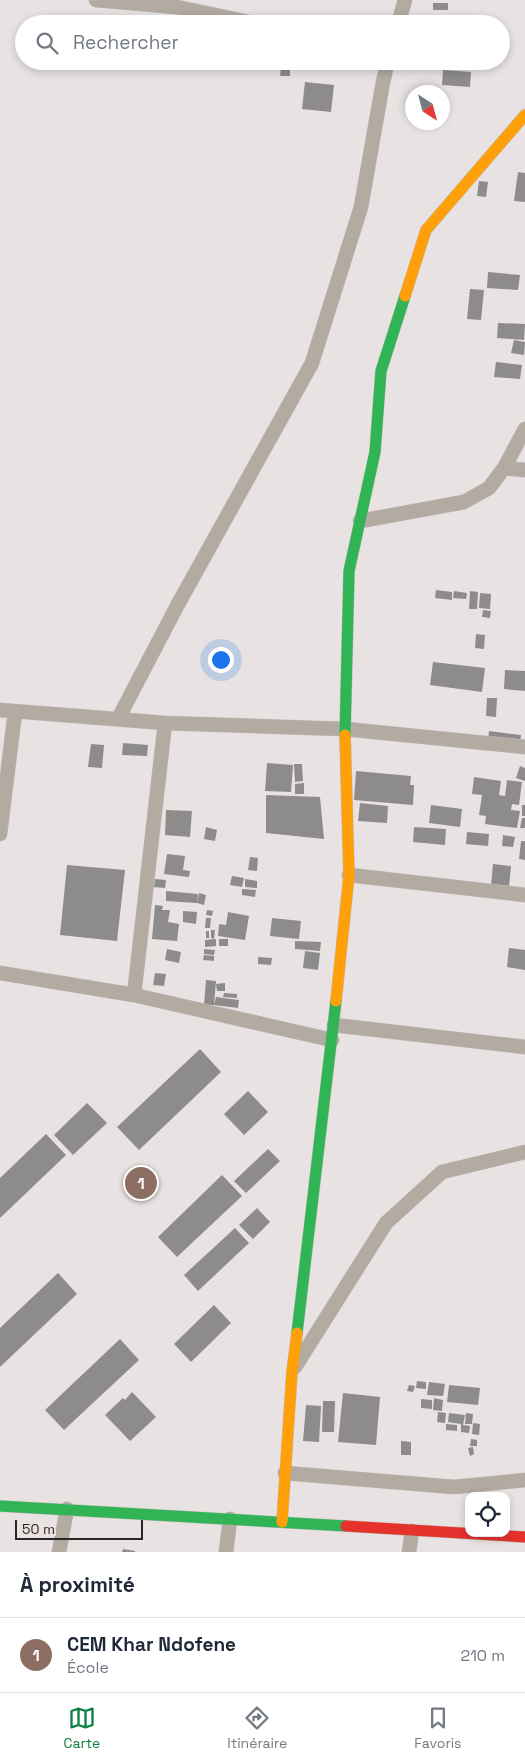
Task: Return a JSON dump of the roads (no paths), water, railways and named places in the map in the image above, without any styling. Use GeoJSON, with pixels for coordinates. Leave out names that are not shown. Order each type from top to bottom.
{"type":"FeatureCollection","features":[{"type":"Feature","properties":{"kind":"street"},"geometry":{"type":"LineString","coordinates":[[96,0],[177,8],[212,15]]}},
{"type":"Feature","properties":{"kind":"street"},"geometry":{"type":"LineString","coordinates":[[401,15],[405,0]]}},
{"type":"Feature","properties":{"kind":"street"},"geometry":{"type":"LineString","coordinates":[[118,719],[177,606],[312,363],[361,207],[386,70]]}},
{"type":"Feature","properties":{"kind":"street"},"geometry":{"type":"LineString","coordinates":[[282,1522],[292,1372],[334,1025],[349,875],[345,729],[349,571],[375,452],[381,371],[426,230],[525,115]]}},
{"type":"Feature","properties":{"kind":"street"},"geometry":{"type":"LineString","coordinates":[[360,521],[464,502],[489,488],[504,468],[525,429]]}},
{"type":"Feature","properties":{"kind":"street"},"geometry":{"type":"LineString","coordinates":[[504,468],[525,470]]}},
{"type":"Feature","properties":{"kind":"street"},"geometry":{"type":"LineString","coordinates":[[0,710],[165,723],[345,729],[525,747]]}},
{"type":"Feature","properties":{"kind":"street"},"geometry":{"type":"LineString","coordinates":[[0,834],[15,712]]}},
{"type":"Feature","properties":{"kind":"street"},"geometry":{"type":"LineString","coordinates":[[134,995],[165,723]]}},
{"type":"Feature","properties":{"kind":"street"},"geometry":{"type":"LineString","coordinates":[[349,875],[525,895]]}},
{"type":"Feature","properties":{"kind":"street"},"geometry":{"type":"LineString","coordinates":[[0,974],[134,995],[332,1040]]}},
{"type":"Feature","properties":{"kind":"street"},"geometry":{"type":"LineString","coordinates":[[334,1025],[525,1047]]}},
{"type":"Feature","properties":{"kind":"street"},"geometry":{"type":"LineString","coordinates":[[292,1372],[386,1223],[442,1172],[525,1152]]}},
{"type":"Feature","properties":{"kind":"street"},"geometry":{"type":"LineString","coordinates":[[285,1473],[454,1486],[525,1480]]}},
{"type":"Feature","properties":{"kind":"street"},"geometry":{"type":"LineString","coordinates":[[0,1506],[525,1537]]}},
{"type":"Feature","properties":{"kind":"street"},"geometry":{"type":"LineString","coordinates":[[59,1552],[67,1510]]}},
{"type":"Feature","properties":{"kind":"street"},"geometry":{"type":"LineString","coordinates":[[226,1552],[230,1519]]}},
{"type":"Feature","properties":{"kind":"street"},"geometry":{"type":"LineString","coordinates":[[409,1552],[412,1531]]}},
{"type":"Feature","properties":{"kind":"place","name":"CEM Khar Ndofene"},"geometry":{"type":"Point","coordinates":[141,1183]}}]}
